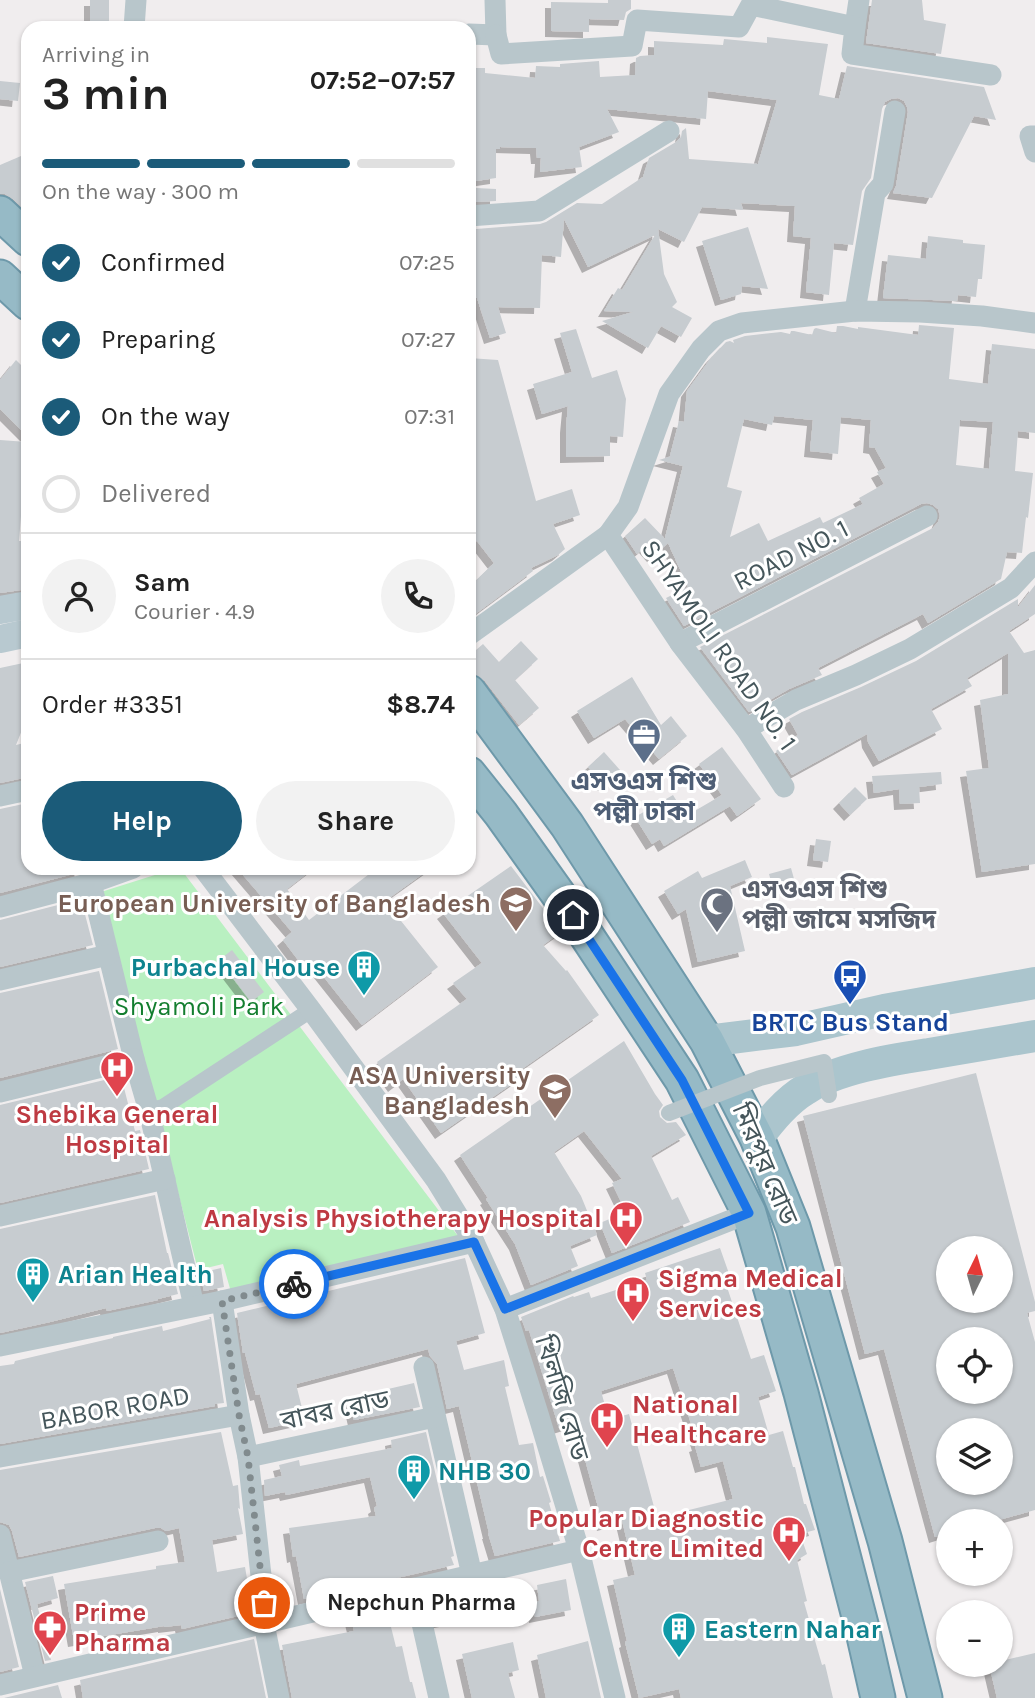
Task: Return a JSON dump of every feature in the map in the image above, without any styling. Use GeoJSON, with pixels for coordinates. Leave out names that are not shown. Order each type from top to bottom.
{"type":"FeatureCollection","features":[{"type":"Feature","properties":{"kind":"highway"},"geometry":{"type":"LineString","coordinates":[[0,213],[21,232]]}},
{"type":"Feature","properties":{"kind":"highway"},"geometry":{"type":"LineString","coordinates":[[0,277],[21,296]]}},
{"type":"Feature","properties":{"kind":"highway","name":"মিরপুর রোড"},"geometry":{"type":"LineString","coordinates":[[476,702],[567,825],[707,1041],[757,1138],[793,1227],[885,1541],[925,1698]]}},
{"type":"Feature","properties":{"kind":"highway","name":"মিরপুর রোড"},"geometry":{"type":"LineString","coordinates":[[476,783],[573,915],[682,1080],[749,1213],[801,1393],[878,1698]]}},
{"type":"Feature","properties":{"kind":"main road"},"geometry":{"type":"LineString","coordinates":[[0,610],[21,606]]}},
{"type":"Feature","properties":{"kind":"main road"},"geometry":{"type":"LineString","coordinates":[[0,639],[21,635]]}},
{"type":"Feature","properties":{"kind":"main road"},"geometry":{"type":"LineString","coordinates":[[707,1041],[796,1030],[884,1010],[1035,983]]}},
{"type":"Feature","properties":{"kind":"main road"},"geometry":{"type":"LineString","coordinates":[[884,1010],[895,1060]]}},
{"type":"Feature","properties":{"kind":"main road"},"geometry":{"type":"LineString","coordinates":[[757,1138],[774,1116],[806,1088],[824,1079],[895,1060],[1035,1036]]}},
{"type":"Feature","properties":{"kind":"street"},"geometry":{"type":"LineString","coordinates":[[134,21],[136,0]]}},
{"type":"Feature","properties":{"kind":"street"},"geometry":{"type":"LineString","coordinates":[[495,0],[496,35],[501,54],[632,46],[638,20],[739,27],[751,5],[855,27]]}},
{"type":"Feature","properties":{"kind":"street"},"geometry":{"type":"LineString","coordinates":[[859,0],[852,54],[991,75]]}},
{"type":"Feature","properties":{"kind":"street"},"geometry":{"type":"LineString","coordinates":[[476,34],[496,35]]}},
{"type":"Feature","properties":{"kind":"street"},"geometry":{"type":"LineString","coordinates":[[855,311],[875,193],[883,184],[895,111]]}},
{"type":"Feature","properties":{"kind":"street"},"geometry":{"type":"LineString","coordinates":[[476,216],[539,211],[669,131]]}},
{"type":"Feature","properties":{"kind":"street"},"geometry":{"type":"LineString","coordinates":[[1035,136],[1030,136],[1035,152]]}},
{"type":"Feature","properties":{"kind":"street","name":"SHYAMOLI ROAD NO. 1"},"geometry":{"type":"LineString","coordinates":[[476,630],[608,534],[628,507],[669,394],[701,349],[719,331],[742,323],[855,311],[970,315],[1035,323]]}},
{"type":"Feature","properties":{"kind":"street","name":"ROAD NO. 1"},"geometry":{"type":"LineString","coordinates":[[680,643],[927,516]]}},
{"type":"Feature","properties":{"kind":"street","name":"SHYAMOLI ROAD NO. 1"},"geometry":{"type":"LineString","coordinates":[[608,534],[680,643],[746,729],[784,787]]}},
{"type":"Feature","properties":{"kind":"street"},"geometry":{"type":"LineString","coordinates":[[746,729],[796,700],[910,649],[1011,588],[1035,562]]}},
{"type":"Feature","properties":{"kind":"street"},"geometry":{"type":"LineString","coordinates":[[0,796],[21,792]]}},
{"type":"Feature","properties":{"kind":"street"},"geometry":{"type":"LineString","coordinates":[[0,907],[113,875]]}},
{"type":"Feature","properties":{"kind":"street","name":"খিলজি রোড"},"geometry":{"type":"LineString","coordinates":[[208,875],[436,1180],[474,1242],[505,1309],[540,1417],[579,1550],[615,1698]]}},
{"type":"Feature","properties":{"kind":"street"},"geometry":{"type":"LineString","coordinates":[[91,883],[149,1111],[194,1306]]}},
{"type":"Feature","properties":{"kind":"street"},"geometry":{"type":"LineString","coordinates":[[0,980],[108,955]]}},
{"type":"Feature","properties":{"kind":"street"},"geometry":{"type":"LineString","coordinates":[[149,1111],[163,1107],[311,1010]]}},
{"type":"Feature","properties":{"kind":"street"},"geometry":{"type":"LineString","coordinates":[[0,1092],[134,1059]]}},
{"type":"Feature","properties":{"kind":"street"},"geometry":{"type":"LineString","coordinates":[[669,1113],[760,1078],[824,1062],[829,1095]]}},
{"type":"Feature","properties":{"kind":"street"},"geometry":{"type":"LineString","coordinates":[[0,1216],[165,1179]]}},
{"type":"Feature","properties":{"kind":"street"},"geometry":{"type":"LineString","coordinates":[[505,1309],[749,1213]]}},
{"type":"Feature","properties":{"kind":"street"},"geometry":{"type":"LineString","coordinates":[[0,1346],[222,1301],[474,1242]]}},
{"type":"Feature","properties":{"kind":"street"},"geometry":{"type":"LineString","coordinates":[[222,1301],[248,1457],[264,1624],[279,1698]]}},
{"type":"Feature","properties":{"kind":"street"},"geometry":{"type":"LineString","coordinates":[[424,1367],[472,1575]]}},
{"type":"Feature","properties":{"kind":"street","name":"BABOR ROAD"},"geometry":{"type":"LineString","coordinates":[[0,1457],[239,1415]]}},
{"type":"Feature","properties":{"kind":"street","name":"বাবর রোড"},"geometry":{"type":"LineString","coordinates":[[248,1457],[435,1417]]}},
{"type":"Feature","properties":{"kind":"street"},"geometry":{"type":"LineString","coordinates":[[0,1535],[35,1676]]}},
{"type":"Feature","properties":{"kind":"street"},"geometry":{"type":"LineString","coordinates":[[9,1572],[158,1541]]}},
{"type":"Feature","properties":{"kind":"street"},"geometry":{"type":"LineString","coordinates":[[0,1685],[579,1550]]}},
{"type":"Feature","properties":{"kind":"street"},"geometry":{"type":"LineString","coordinates":[[414,1588],[439,1698]]}},
{"type":"Feature","properties":{"kind":"green space","name":"Shyamoli Park"},"geometry":{"type":"Polygon","coordinates":[[[155,875],[185,875],[458,1236],[231,1292],[223,1264],[198,1270],[101,892],[155,875]]]}},
{"type":"Feature","properties":{"kind":"building"},"geometry":{"type":"Polygon","coordinates":[[[90,0],[109,0],[109,21],[90,21],[90,0]]]}},
{"type":"Feature","properties":{"kind":"building"},"geometry":{"type":"Polygon","coordinates":[[[608,0],[631,0],[631,9],[626,12],[624,20],[589,19],[589,32],[551,31],[551,2],[608,3],[608,0]]]}},
{"type":"Feature","properties":{"kind":"building"},"geometry":{"type":"Polygon","coordinates":[[[872,0],[922,0],[924,20],[946,24],[941,54],[866,43],[872,0]]]}},
{"type":"Feature","properties":{"kind":"building"},"geometry":{"type":"Polygon","coordinates":[[[767,37],[828,44],[819,95],[839,99],[847,66],[984,87],[996,120],[974,116],[932,198],[893,193],[908,112],[904,101],[898,98],[885,102],[871,178],[862,191],[853,245],[834,243],[829,295],[806,292],[811,238],[793,236],[795,206],[741,203],[743,210],[702,207],[684,242],[658,229],[664,274],[677,302],[672,307],[692,318],[681,337],[661,326],[648,348],[602,321],[633,312],[604,311],[618,288],[622,290],[655,235],[588,267],[564,219],[561,257],[542,255],[540,308],[498,307],[506,333],[490,338],[476,298],[476,229],[540,224],[577,203],[602,204],[643,177],[649,158],[676,142],[686,128],[689,159],[758,164],[777,100],[708,91],[706,119],[607,109],[619,132],[579,147],[582,167],[540,172],[541,158],[537,158],[536,148],[500,147],[496,149],[496,178],[476,181],[476,68],[485,68],[485,73],[535,78],[536,66],[560,67],[560,64],[599,61],[600,77],[635,75],[636,58],[654,55],[654,41],[723,45],[724,39],[767,43],[767,37]]]}},
{"type":"Feature","properties":{"kind":"building"},"geometry":{"type":"Polygon","coordinates":[[[0,81],[20,83],[18,101],[0,99],[0,81]]]}},
{"type":"Feature","properties":{"kind":"building"},"geometry":{"type":"Polygon","coordinates":[[[21,156],[21,206],[5,194],[0,194],[0,165],[21,156]]]}},
{"type":"Feature","properties":{"kind":"building"},"geometry":{"type":"Polygon","coordinates":[[[476,188],[496,189],[496,201],[476,202],[476,188]]]}},
{"type":"Feature","properties":{"kind":"building"},"geometry":{"type":"Polygon","coordinates":[[[748,227],[768,289],[742,286],[741,294],[721,300],[702,241],[748,227]]]}},
{"type":"Feature","properties":{"kind":"building"},"geometry":{"type":"Polygon","coordinates":[[[928,236],[985,245],[982,279],[978,279],[976,297],[958,295],[957,301],[883,298],[888,255],[926,259],[928,236]]]}},
{"type":"Feature","properties":{"kind":"building"},"geometry":{"type":"Polygon","coordinates":[[[919,325],[954,328],[949,379],[988,384],[992,344],[1035,349],[1035,433],[1018,431],[1015,471],[1033,473],[1022,553],[1007,552],[1001,579],[928,623],[923,614],[818,668],[822,675],[789,689],[749,712],[700,647],[933,528],[940,516],[933,505],[921,504],[684,626],[666,598],[688,587],[668,543],[653,556],[645,547],[637,554],[625,536],[645,518],[667,541],[665,538],[683,466],[659,460],[672,456],[679,421],[684,422],[687,391],[726,342],[734,343],[733,340],[745,336],[781,332],[790,334],[791,331],[812,335],[816,328],[836,333],[837,326],[918,335],[919,325]],[[774,416],[772,425],[744,419],[727,487],[742,491],[730,537],[759,523],[768,541],[820,517],[823,523],[863,504],[859,498],[884,484],[877,472],[886,468],[875,448],[869,447],[871,420],[841,417],[838,454],[810,451],[813,420],[774,416]],[[960,420],[956,465],[989,469],[993,422],[960,420]]]}},
{"type":"Feature","properties":{"kind":"building"},"geometry":{"type":"Polygon","coordinates":[[[576,329],[592,378],[617,370],[626,399],[623,437],[610,436],[610,456],[566,457],[568,406],[542,414],[533,384],[572,372],[560,333],[576,329]]]}},
{"type":"Feature","properties":{"kind":"building"},"geometry":{"type":"Polygon","coordinates":[[[476,358],[498,360],[536,501],[572,489],[580,515],[553,524],[565,549],[531,568],[533,571],[476,614],[476,580],[494,563],[477,541],[476,358]]]}},
{"type":"Feature","properties":{"kind":"building"},"geometry":{"type":"Polygon","coordinates":[[[16,360],[21,365],[21,430],[0,409],[0,380],[16,360]]]}},
{"type":"Feature","properties":{"kind":"building"},"geometry":{"type":"Polygon","coordinates":[[[0,440],[21,442],[21,590],[0,593],[0,440]]]}},
{"type":"Feature","properties":{"kind":"building"},"geometry":{"type":"Polygon","coordinates":[[[1035,585],[1035,614],[1009,631],[1024,653],[1035,650],[1035,864],[982,872],[966,771],[989,768],[980,700],[1008,694],[1008,653],[967,678],[972,686],[931,709],[942,729],[879,761],[868,742],[867,734],[792,775],[776,751],[798,735],[789,719],[916,661],[1018,599],[1018,607],[1035,585]]]}},
{"type":"Feature","properties":{"kind":"building"},"geometry":{"type":"Polygon","coordinates":[[[521,641],[538,659],[515,680],[539,708],[519,725],[485,681],[476,675],[476,650],[483,644],[499,662],[521,641]]]}},
{"type":"Feature","properties":{"kind":"building"},"geometry":{"type":"Polygon","coordinates":[[[21,664],[21,732],[16,745],[21,744],[21,778],[0,783],[0,668],[21,664]]]}},
{"type":"Feature","properties":{"kind":"building"},"geometry":{"type":"Polygon","coordinates":[[[632,677],[661,725],[671,716],[687,736],[659,759],[625,719],[594,738],[577,711],[632,677]]]}},
{"type":"Feature","properties":{"kind":"building"},"geometry":{"type":"Polygon","coordinates":[[[722,747],[761,799],[737,816],[730,806],[664,846],[660,839],[652,844],[635,817],[673,795],[686,816],[722,795],[699,764],[722,747]]]}},
{"type":"Feature","properties":{"kind":"building"},"geometry":{"type":"Polygon","coordinates":[[[604,752],[620,770],[604,785],[588,767],[604,752]]]}},
{"type":"Feature","properties":{"kind":"building"},"geometry":{"type":"Polygon","coordinates":[[[941,772],[942,784],[919,787],[920,803],[900,804],[899,789],[874,793],[872,776],[941,772]]]}},
{"type":"Feature","properties":{"kind":"building"},"geometry":{"type":"Polygon","coordinates":[[[855,787],[867,799],[850,815],[839,803],[855,787]]]}},
{"type":"Feature","properties":{"kind":"building"},"geometry":{"type":"Polygon","coordinates":[[[21,804],[21,875],[69,875],[0,893],[0,809],[21,804]]]}},
{"type":"Feature","properties":{"kind":"building"},"geometry":{"type":"Polygon","coordinates":[[[816,839],[831,841],[828,862],[813,860],[816,839]]]}},
{"type":"Feature","properties":{"kind":"building"},"geometry":{"type":"Polygon","coordinates":[[[745,860],[752,877],[730,886],[745,951],[698,962],[686,909],[678,914],[664,891],[698,871],[702,878],[745,860]]]}},
{"type":"Feature","properties":{"kind":"building"},"geometry":{"type":"Polygon","coordinates":[[[511,866],[561,932],[543,945],[567,970],[599,1015],[519,1071],[523,1076],[441,1133],[403,1079],[394,1086],[377,1062],[467,999],[453,983],[482,963],[443,913],[511,866]]]}},
{"type":"Feature","properties":{"kind":"building"},"geometry":{"type":"Polygon","coordinates":[[[791,868],[796,886],[774,892],[769,874],[791,868]]]}},
{"type":"Feature","properties":{"kind":"building"},"geometry":{"type":"Polygon","coordinates":[[[243,875],[305,875],[287,889],[309,920],[368,875],[421,875],[385,901],[438,967],[362,1025],[316,967],[308,973],[283,940],[292,932],[243,875]]]}},
{"type":"Feature","properties":{"kind":"building"},"geometry":{"type":"Polygon","coordinates":[[[81,899],[93,945],[0,967],[0,920],[81,899]]]}},
{"type":"Feature","properties":{"kind":"building"},"geometry":{"type":"Polygon","coordinates":[[[232,950],[264,992],[251,1002],[219,960],[232,950]]]}},
{"type":"Feature","properties":{"kind":"building"},"geometry":{"type":"Polygon","coordinates":[[[99,971],[118,1049],[0,1078],[0,993],[99,971]]]}},
{"type":"Feature","properties":{"kind":"building"},"geometry":{"type":"Polygon","coordinates":[[[624,1041],[663,1105],[659,1111],[660,1117],[667,1123],[676,1122],[686,1135],[651,1156],[672,1200],[678,1197],[690,1222],[612,1253],[600,1223],[626,1212],[612,1183],[622,1179],[584,1131],[554,1152],[581,1196],[597,1235],[570,1246],[578,1266],[531,1285],[515,1244],[460,1155],[624,1041]]]}},
{"type":"Feature","properties":{"kind":"building"},"geometry":{"type":"Polygon","coordinates":[[[976,1073],[1035,1302],[1035,1311],[1027,1313],[1035,1342],[1035,1510],[1013,1516],[1013,1509],[936,1509],[935,1537],[884,1349],[865,1354],[803,1116],[976,1073]]]}},
{"type":"Feature","properties":{"kind":"building"},"geometry":{"type":"Polygon","coordinates":[[[121,1076],[135,1131],[140,1130],[149,1169],[0,1203],[0,1105],[121,1076]]]}},
{"type":"Feature","properties":{"kind":"building"},"geometry":{"type":"Polygon","coordinates":[[[155,1195],[178,1294],[0,1333],[0,1229],[155,1195]]]}},
{"type":"Feature","properties":{"kind":"building"},"geometry":{"type":"Polygon","coordinates":[[[720,1248],[733,1285],[727,1287],[751,1359],[764,1355],[776,1391],[758,1397],[769,1435],[783,1431],[804,1504],[815,1530],[800,1534],[807,1554],[797,1560],[807,1601],[804,1602],[822,1665],[825,1664],[833,1698],[681,1698],[679,1689],[639,1698],[613,1580],[635,1575],[622,1520],[603,1525],[575,1423],[559,1428],[529,1330],[526,1331],[521,1317],[573,1296],[589,1292],[591,1298],[647,1280],[645,1273],[720,1248]],[[673,1368],[601,1391],[609,1420],[629,1414],[657,1518],[733,1499],[723,1461],[701,1467],[695,1446],[698,1445],[673,1368]]]}},
{"type":"Feature","properties":{"kind":"building"},"geometry":{"type":"Polygon","coordinates":[[[465,1258],[485,1333],[456,1341],[464,1370],[504,1360],[509,1386],[505,1387],[519,1445],[533,1443],[540,1477],[543,1476],[560,1541],[495,1556],[459,1406],[447,1409],[437,1364],[428,1349],[296,1384],[305,1420],[269,1428],[260,1394],[256,1395],[243,1353],[237,1313],[465,1258]]]}},
{"type":"Feature","properties":{"kind":"building"},"geometry":{"type":"Polygon","coordinates":[[[221,1268],[224,1287],[204,1291],[200,1273],[221,1268]]]}},
{"type":"Feature","properties":{"kind":"building"},"geometry":{"type":"Polygon","coordinates":[[[211,1317],[224,1403],[0,1444],[0,1366],[162,1326],[163,1331],[210,1319],[211,1317]]]}},
{"type":"Feature","properties":{"kind":"building"},"geometry":{"type":"Polygon","coordinates":[[[414,1383],[420,1407],[354,1420],[349,1398],[414,1383]]]}},
{"type":"Feature","properties":{"kind":"building"},"geometry":{"type":"Polygon","coordinates":[[[221,1432],[233,1486],[238,1485],[240,1509],[238,1508],[243,1534],[212,1540],[217,1572],[245,1567],[251,1613],[182,1629],[181,1625],[164,1626],[74,1641],[64,1584],[185,1562],[179,1528],[166,1531],[155,1528],[19,1557],[9,1525],[0,1522],[0,1470],[221,1432]]]}},
{"type":"Feature","properties":{"kind":"building"},"geometry":{"type":"Polygon","coordinates":[[[426,1432],[454,1565],[304,1599],[289,1528],[376,1516],[374,1508],[377,1506],[370,1477],[286,1495],[285,1492],[265,1496],[264,1480],[282,1476],[279,1465],[299,1460],[300,1466],[392,1448],[391,1440],[426,1432]]]}},
{"type":"Feature","properties":{"kind":"building"},"geometry":{"type":"Polygon","coordinates":[[[53,1576],[58,1598],[37,1604],[51,1660],[45,1661],[25,1582],[53,1576]]]}},
{"type":"Feature","properties":{"kind":"building"},"geometry":{"type":"Polygon","coordinates":[[[566,1579],[571,1610],[535,1617],[533,1602],[539,1601],[537,1585],[566,1579]]]}},
{"type":"Feature","properties":{"kind":"building"},"geometry":{"type":"Polygon","coordinates":[[[0,1589],[19,1667],[0,1672],[0,1589]]]}},
{"type":"Feature","properties":{"kind":"building"},"geometry":{"type":"Polygon","coordinates":[[[499,1591],[503,1610],[435,1623],[431,1605],[499,1591]]]}},
{"type":"Feature","properties":{"kind":"building"},"geometry":{"type":"Polygon","coordinates":[[[387,1611],[396,1647],[402,1646],[416,1698],[292,1698],[282,1645],[354,1631],[351,1619],[387,1611]]]}},
{"type":"Feature","properties":{"kind":"building"},"geometry":{"type":"Polygon","coordinates":[[[254,1639],[266,1698],[83,1698],[80,1680],[254,1639]]]}},
{"type":"Feature","properties":{"kind":"building"},"geometry":{"type":"Polygon","coordinates":[[[588,1641],[601,1698],[546,1698],[537,1655],[588,1641]]]}},
{"type":"Feature","properties":{"kind":"building"},"geometry":{"type":"Polygon","coordinates":[[[513,1642],[519,1670],[508,1673],[515,1698],[472,1698],[462,1654],[513,1642]]]}},
{"type":"Feature","properties":{"kind":"building"},"geometry":{"type":"Polygon","coordinates":[[[1035,1653],[1035,1698],[997,1698],[992,1677],[1013,1677],[1013,1658],[1035,1653]]]}},
{"type":"Feature","properties":{"kind":"building"},"geometry":{"type":"Polygon","coordinates":[[[58,1685],[62,1698],[4,1698],[58,1685]]]}},
{"type":"Feature","properties":{"kind":"way so far"},"geometry":{"type":"LineString","coordinates":[[264,1603],[248,1457],[222,1301],[294,1284]]}},
{"type":"Feature","properties":{"kind":"place","name":"এসওএস শিশু পল্লী ঢাকা"},"geometry":{"type":"Point","coordinates":[644,765]}},
{"type":"Feature","properties":{"kind":"place","name":"European University of Bangladesh"},"geometry":{"type":"Point","coordinates":[516,933]}},
{"type":"Feature","properties":{"kind":"place","name":"এসওএস শিশু পল্লী জামে মসজিদ"},"geometry":{"type":"Point","coordinates":[717,934]}},
{"type":"Feature","properties":{"kind":"place","name":"Purbachal House"},"geometry":{"type":"Point","coordinates":[364,997]}},
{"type":"Feature","properties":{"kind":"place","name":"BRTC Bus Stand"},"geometry":{"type":"Point","coordinates":[850,1006]}},
{"type":"Feature","properties":{"kind":"place","name":"Shebika General Hospital"},"geometry":{"type":"Point","coordinates":[117,1098]}},
{"type":"Feature","properties":{"kind":"place","name":"ASA University Bangladesh"},"geometry":{"type":"Point","coordinates":[555,1120]}},
{"type":"Feature","properties":{"kind":"place","name":"Analysis Physiotherapy Hospital"},"geometry":{"type":"Point","coordinates":[626,1248]}},
{"type":"Feature","properties":{"kind":"place","name":"Arian Health"},"geometry":{"type":"Point","coordinates":[33,1304]}},
{"type":"Feature","properties":{"kind":"place","name":"Sigma Medical Services"},"geometry":{"type":"Point","coordinates":[633,1323]}},
{"type":"Feature","properties":{"kind":"place","name":"National Healthcare"},"geometry":{"type":"Point","coordinates":[607,1449]}},
{"type":"Feature","properties":{"kind":"place","name":"NHB 30"},"geometry":{"type":"Point","coordinates":[414,1501]}},
{"type":"Feature","properties":{"kind":"place","name":"Popular Diagnostic Centre Limited"},"geometry":{"type":"Point","coordinates":[789,1563]}},
{"type":"Feature","properties":{"kind":"place","name":"Nepchun Pharma"},"geometry":{"type":"Point","coordinates":[264,1603]}},
{"type":"Feature","properties":{"kind":"place","name":"Prime Pharma"},"geometry":{"type":"Point","coordinates":[50,1657]}},
{"type":"Feature","properties":{"kind":"place","name":"Eastern Nahar"},"geometry":{"type":"Point","coordinates":[679,1659]}},
{"type":"Feature","properties":{"kind":"route"},"geometry":{"type":"LineString","coordinates":[[294,1284],[474,1242],[505,1309],[749,1213],[682,1080],[573,915]]}}]}
